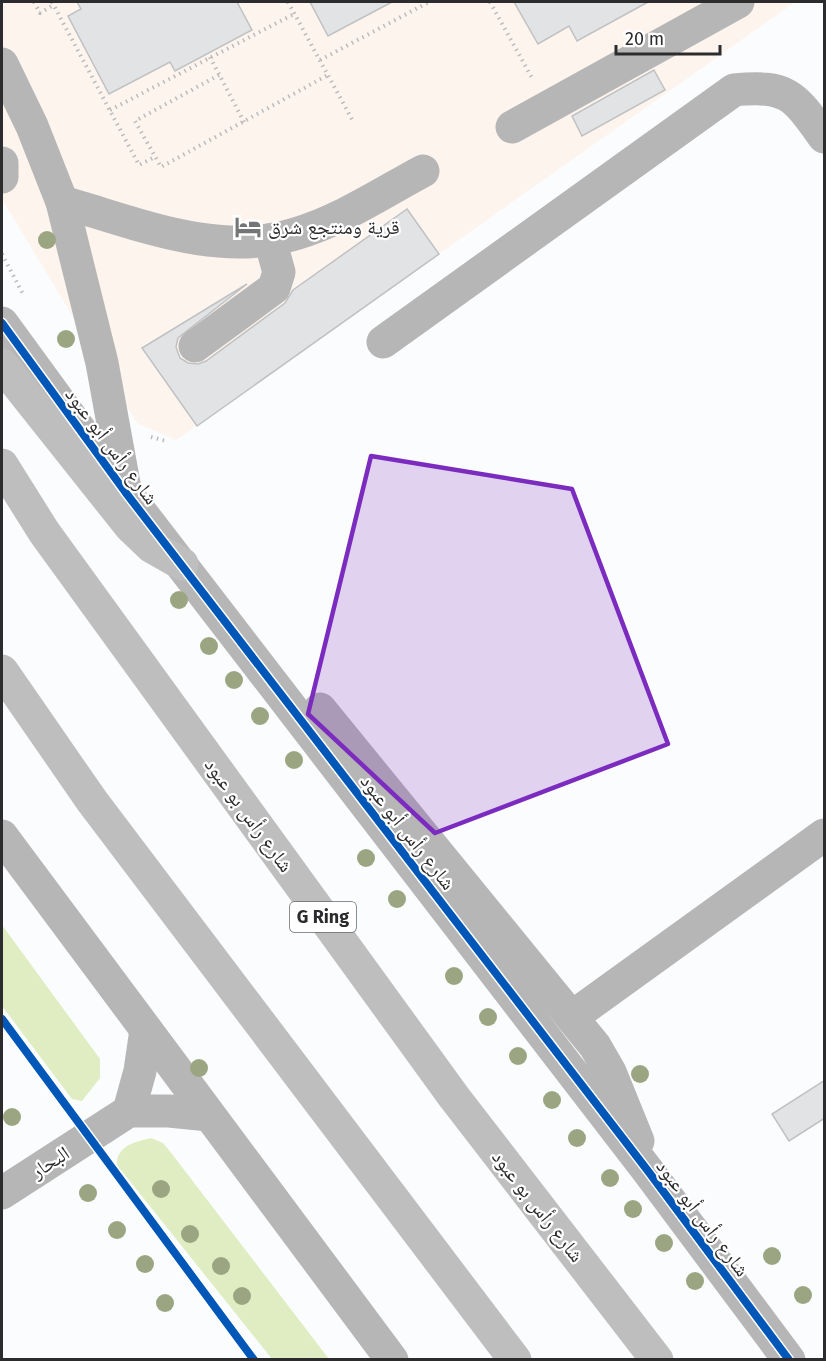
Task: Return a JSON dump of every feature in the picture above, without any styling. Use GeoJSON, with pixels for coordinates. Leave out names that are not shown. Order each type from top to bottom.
{"type":"FeatureCollection","features":[{"type":"Feature","properties":{"kind":"highway"},"geometry":{"type":"LineString","coordinates":[[2,365],[130,526],[152,547],[182,564]]}},
{"type":"Feature","properties":{"kind":"highway","name":"شارع رأس بو عبود"},"geometry":{"type":"LineString","coordinates":[[2,465],[45,532],[454,1097],[657,1359]]}},
{"type":"Feature","properties":{"kind":"highway"},"geometry":{"type":"LineString","coordinates":[[2,672],[92,801],[515,1359]]}},
{"type":"Feature","properties":{"kind":"street"},"geometry":{"type":"LineString","coordinates":[[512,127],[738,2]]}},
{"type":"Feature","properties":{"kind":"street"},"geometry":{"type":"LineString","coordinates":[[2,64],[40,144],[62,202],[102,363],[116,428],[126,493]]}},
{"type":"Feature","properties":{"kind":"street"},"geometry":{"type":"LineString","coordinates":[[384,342],[734,90],[767,87],[797,100],[825,137]]}},
{"type":"Feature","properties":{"kind":"street"},"geometry":{"type":"LineString","coordinates":[[2,163],[2,177]]}},
{"type":"Feature","properties":{"kind":"street"},"geometry":{"type":"LineString","coordinates":[[62,202],[221,243],[270,240],[297,234],[332,219],[423,171]]}},
{"type":"Feature","properties":{"kind":"street"},"geometry":{"type":"LineString","coordinates":[[195,346],[274,288],[279,272],[270,240]]}},
{"type":"Feature","properties":{"kind":"street","name":"شارع رأس أبو عبود"},"geometry":{"type":"LineString","coordinates":[[2,323],[126,493],[648,1171],[789,1359]]}},
{"type":"Feature","properties":{"kind":"street"},"geometry":{"type":"LineString","coordinates":[[182,564],[242,613],[596,1046],[630,1118],[648,1171]]}},
{"type":"Feature","properties":{"kind":"street"},"geometry":{"type":"LineString","coordinates":[[572,1017],[825,835]]}},
{"type":"Feature","properties":{"kind":"street"},"geometry":{"type":"LineString","coordinates":[[2,836],[392,1359]]}},
{"type":"Feature","properties":{"kind":"street"},"geometry":{"type":"LineString","coordinates":[[146,1030],[140,1071],[129,1111],[170,1111],[209,1115]]}},
{"type":"Feature","properties":{"kind":"street","name":"البحار"},"geometry":{"type":"LineString","coordinates":[[2,1193],[129,1111]]}},
{"type":"Feature","properties":{"kind":"path"},"geometry":{"type":"LineString","coordinates":[[34,2],[40,13],[53,3],[139,165],[155,156]]}},
{"type":"Feature","properties":{"kind":"path"},"geometry":{"type":"LineString","coordinates":[[288,2],[354,123]]}},
{"type":"Feature","properties":{"kind":"path"},"geometry":{"type":"LineString","coordinates":[[320,60],[429,2]]}},
{"type":"Feature","properties":{"kind":"path"},"geometry":{"type":"LineString","coordinates":[[490,2],[548,108]]}},
{"type":"Feature","properties":{"kind":"path"},"geometry":{"type":"LineString","coordinates":[[110,110],[294,14]]}},
{"type":"Feature","properties":{"kind":"path"},"geometry":{"type":"LineString","coordinates":[[210,57],[244,122]]}},
{"type":"Feature","properties":{"kind":"path"},"geometry":{"type":"LineString","coordinates":[[219,75],[135,121],[161,167],[328,75]]}},
{"type":"Feature","properties":{"kind":"highlighted area"},"geometry":{"type":"Polygon","coordinates":[[[371,456],[572,489],[668,744],[435,833],[308,714],[371,456]]]}},
{"type":"Feature","properties":{"kind":"shaded area","name":"قرية ومنتجع شرق"},"geometry":{"type":"Polygon","coordinates":[[[2,2],[795,2],[176,440],[137,423],[2,199],[2,2]]]}},
{"type":"Feature","properties":{"kind":"green space"},"geometry":{"type":"Polygon","coordinates":[[[2,925],[100,1059],[100,1078],[82,1101],[72,1099],[2,1006],[2,925]]]}},
{"type":"Feature","properties":{"kind":"green space"},"geometry":{"type":"Polygon","coordinates":[[[151,1138],[163,1143],[172,1154],[329,1359],[272,1359],[117,1165],[123,1149],[133,1143],[151,1138]]]}},
{"type":"Feature","properties":{"kind":"building"},"geometry":{"type":"Polygon","coordinates":[[[77,2],[237,2],[252,30],[175,71],[170,62],[109,94],[68,16],[81,9],[77,2]]]}},
{"type":"Feature","properties":{"kind":"building"},"geometry":{"type":"Polygon","coordinates":[[[310,2],[392,2],[328,36],[310,2]]]}},
{"type":"Feature","properties":{"kind":"building"},"geometry":{"type":"Polygon","coordinates":[[[514,2],[648,2],[577,41],[569,26],[538,44],[514,2]]]}},
{"type":"Feature","properties":{"kind":"building"},"geometry":{"type":"Polygon","coordinates":[[[654,70],[665,90],[582,136],[572,116],[654,70]]]}},
{"type":"Feature","properties":{"kind":"building"},"geometry":{"type":"Polygon","coordinates":[[[407,209],[439,254],[197,426],[142,348],[247,284],[178,338],[176,347],[180,358],[188,363],[198,364],[206,361],[285,303],[293,290],[407,209]]]}},
{"type":"Feature","properties":{"kind":"building"},"geometry":{"type":"Polygon","coordinates":[[[825,1080],[825,1118],[789,1141],[772,1114],[825,1080]]]}},
{"type":"Feature","properties":{"kind":"cycle path"},"geometry":{"type":"LineString","coordinates":[[2,323],[126,493],[648,1171],[789,1360]]}},
{"type":"Feature","properties":{"kind":"cycle path"},"geometry":{"type":"LineString","coordinates":[[2,1019],[254,1360]]}},
{"type":"Feature","properties":{"kind":"place","name":"قرية ومنتجع شرق"},"geometry":{"type":"Point","coordinates":[248,227]}}]}
